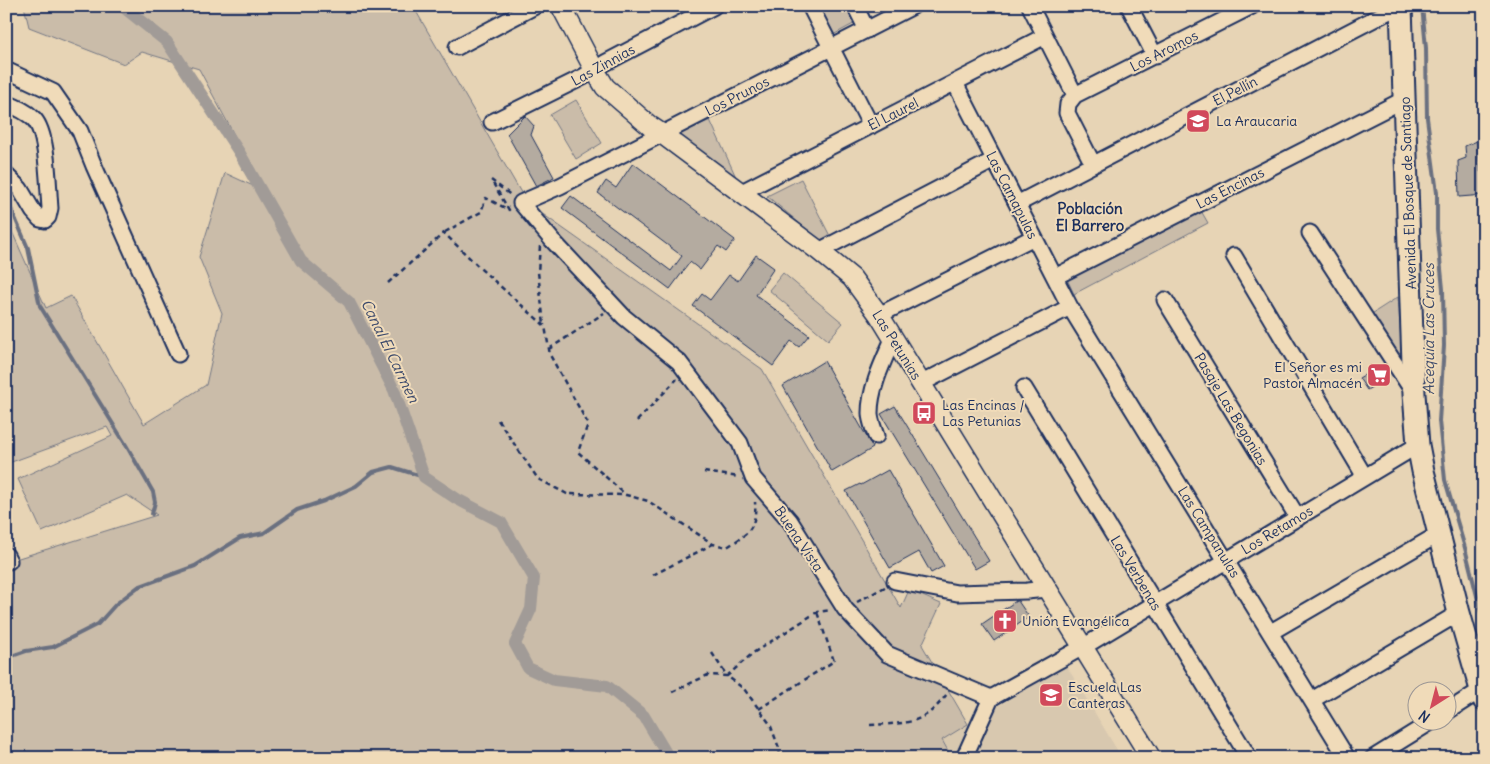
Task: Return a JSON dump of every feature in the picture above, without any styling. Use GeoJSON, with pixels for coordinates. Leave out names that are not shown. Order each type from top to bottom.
{"type":"FeatureCollection","features":[{"type":"Feature","properties":{"kind":"main road","name":"Avenida El Bosque de Santiago"},"geometry":{"type":"LineString","coordinates":[[1400,6],[1405,99],[1414,394],[1418,444],[1423,471],[1459,613],[1482,695]]}},
{"type":"Feature","properties":{"kind":"street"},"geometry":{"type":"LineString","coordinates":[[457,47],[536,6]]}},
{"type":"Feature","properties":{"kind":"street","name":"Las Petunias"},"geometry":{"type":"LineString","coordinates":[[561,6],[605,86],[650,126],[819,251],[852,278],[879,315],[1151,758]]}},
{"type":"Feature","properties":{"kind":"street","name":"Las Zinnias"},"geometry":{"type":"LineString","coordinates":[[492,122],[583,77],[594,69],[714,6]]}},
{"type":"Feature","properties":{"kind":"street"},"geometry":{"type":"LineString","coordinates":[[810,6],[871,126]]}},
{"type":"Feature","properties":{"kind":"street"},"geometry":{"type":"LineString","coordinates":[[855,6],[867,30]]}},
{"type":"Feature","properties":{"kind":"street","name":"Los Prunos"},"geometry":{"type":"LineString","coordinates":[[521,202],[560,186],[913,6]]}},
{"type":"Feature","properties":{"kind":"street"},"geometry":{"type":"LineString","coordinates":[[1030,6],[1075,95],[1067,107],[1067,112],[1093,164]]}},
{"type":"Feature","properties":{"kind":"street"},"geometry":{"type":"LineString","coordinates":[[1129,6],[1155,56]]}},
{"type":"Feature","properties":{"kind":"street","name":"Los Aromos"},"geometry":{"type":"LineString","coordinates":[[1075,95],[1155,56],[1232,11],[1252,6]]}},
{"type":"Feature","properties":{"kind":"street","name":"El Pellín"},"geometry":{"type":"LineString","coordinates":[[1017,204],[1400,6]]}},
{"type":"Feature","properties":{"kind":"street","name":"El Laurel"},"geometry":{"type":"LineString","coordinates":[[740,193],[1045,36]]}},
{"type":"Feature","properties":{"kind":"street"},"geometry":{"type":"LineString","coordinates":[[6,70],[53,92],[80,131],[178,354]]}},
{"type":"Feature","properties":{"kind":"street","name":"Las Camapulas"},"geometry":{"type":"LineString","coordinates":[[954,83],[1070,307]]}},
{"type":"Feature","properties":{"kind":"street","name":"Las Encinas"},"geometry":{"type":"LineString","coordinates":[[1055,277],[1405,99]]}},
{"type":"Feature","properties":{"kind":"street"},"geometry":{"type":"LineString","coordinates":[[6,103],[26,112],[34,119],[43,136],[50,208],[48,218],[45,220],[36,215],[20,189],[6,175]]}},
{"type":"Feature","properties":{"kind":"street"},"geometry":{"type":"LineString","coordinates":[[819,251],[994,160]]}},
{"type":"Feature","properties":{"kind":"street","name":"Buena Vista"},"geometry":{"type":"LineString","coordinates":[[521,202],[542,228],[624,317],[679,362],[740,444],[753,478],[790,521],[845,609],[887,654],[991,698]]}},
{"type":"Feature","properties":{"kind":"street"},"geometry":{"type":"LineString","coordinates":[[1310,233],[1414,394]]}},
{"type":"Feature","properties":{"kind":"street"},"geometry":{"type":"LineString","coordinates":[[879,315],[1034,237]]}},
{"type":"Feature","properties":{"kind":"street"},"geometry":{"type":"LineString","coordinates":[[1234,256],[1365,477]]}},
{"type":"Feature","properties":{"kind":"street","name":"Pasaje Las Begonias"},"geometry":{"type":"LineString","coordinates":[[1165,300],[1298,518]]}},
{"type":"Feature","properties":{"kind":"street"},"geometry":{"type":"LineString","coordinates":[[920,384],[1070,307]]}},
{"type":"Feature","properties":{"kind":"street","name":"Las Campanulas"},"geometry":{"type":"LineString","coordinates":[[1070,307],[1347,758]]}},
{"type":"Feature","properties":{"kind":"street"},"geometry":{"type":"LineString","coordinates":[[876,436],[870,414],[872,396],[878,372],[893,339]]}},
{"type":"Feature","properties":{"kind":"street","name":"Las Verbenas"},"geometry":{"type":"LineString","coordinates":[[1024,388],[1249,758]]}},
{"type":"Feature","properties":{"kind":"street","name":"Los Retamos"},"geometry":{"type":"LineString","coordinates":[[1084,647],[1418,444]]}},
{"type":"Feature","properties":{"kind":"street"},"geometry":{"type":"LineString","coordinates":[[1271,632],[1439,534]]}},
{"type":"Feature","properties":{"kind":"street"},"geometry":{"type":"LineString","coordinates":[[895,581],[957,593],[1046,589]]}},
{"type":"Feature","properties":{"kind":"street"},"geometry":{"type":"LineString","coordinates":[[1312,700],[1459,613]]}},
{"type":"Feature","properties":{"kind":"street"},"geometry":{"type":"LineString","coordinates":[[964,758],[991,698],[1084,647]]}},
{"type":"Feature","properties":{"kind":"street"},"geometry":{"type":"LineString","coordinates":[[1458,706],[1482,695]]}},
{"type":"Feature","properties":{"kind":"street"},"geometry":{"type":"LineString","coordinates":[[1373,758],[1415,732]]}},
{"type":"Feature","properties":{"kind":"path"},"geometry":{"type":"LineString","coordinates":[[388,283],[444,232],[481,212],[486,198],[509,210],[492,180],[521,202]]}},
{"type":"Feature","properties":{"kind":"path"},"geometry":{"type":"LineString","coordinates":[[542,228],[538,272],[544,326],[550,355],[588,424],[578,452],[626,495]]}},
{"type":"Feature","properties":{"kind":"path"},"geometry":{"type":"LineString","coordinates":[[444,232],[482,270],[544,326]]}},
{"type":"Feature","properties":{"kind":"path"},"geometry":{"type":"LineString","coordinates":[[549,350],[614,306]]}},
{"type":"Feature","properties":{"kind":"path"},"geometry":{"type":"LineString","coordinates":[[637,421],[675,380],[690,377]]}},
{"type":"Feature","properties":{"kind":"path"},"geometry":{"type":"LineString","coordinates":[[498,420],[538,479],[568,494],[626,495],[648,501],[713,544],[727,547],[748,535],[756,515],[753,478],[704,472]]}},
{"type":"Feature","properties":{"kind":"path"},"geometry":{"type":"LineString","coordinates":[[653,575],[713,544]]}},
{"type":"Feature","properties":{"kind":"path"},"geometry":{"type":"LineString","coordinates":[[672,692],[708,675],[727,676],[753,653],[817,612],[845,609],[895,581]]}},
{"type":"Feature","properties":{"kind":"path"},"geometry":{"type":"LineString","coordinates":[[759,708],[834,661],[817,612]]}},
{"type":"Feature","properties":{"kind":"path"},"geometry":{"type":"LineString","coordinates":[[712,654],[727,676],[744,689],[770,724],[779,748],[780,758]]}},
{"type":"Feature","properties":{"kind":"path"},"geometry":{"type":"LineString","coordinates":[[870,725],[911,723],[936,709],[956,683]]}},
{"type":"Feature","properties":{"kind":"path"},"geometry":{"type":"LineString","coordinates":[[871,758],[883,758]]}},
{"type":"Feature","properties":{"kind":"shaded area"},"geometry":{"type":"Polygon","coordinates":[[[24,6],[413,6],[527,203],[762,369],[901,608],[909,590],[941,604],[922,645],[968,724],[942,740],[952,758],[6,758],[6,551],[9,561],[157,515],[127,495],[42,532],[18,479],[112,436],[107,427],[6,464],[6,218],[46,308],[71,296],[144,424],[206,385],[222,313],[199,257],[225,173],[264,191],[199,69],[142,52],[124,64],[29,27],[24,6]]]}},
{"type":"Feature","properties":{"kind":"shaded area"},"geometry":{"type":"Polygon","coordinates":[[[816,6],[848,6],[857,22],[831,36],[816,6]]]}},
{"type":"Feature","properties":{"kind":"shaded area"},"geometry":{"type":"Polygon","coordinates":[[[576,100],[602,143],[576,159],[550,115],[576,100]]]}},
{"type":"Feature","properties":{"kind":"shaded area"},"geometry":{"type":"Polygon","coordinates":[[[710,120],[736,177],[678,135],[710,120]]]}},
{"type":"Feature","properties":{"kind":"shaded area"},"geometry":{"type":"Polygon","coordinates":[[[801,179],[831,238],[822,242],[767,196],[801,179]]]}},
{"type":"Feature","properties":{"kind":"shaded area"},"geometry":{"type":"Polygon","coordinates":[[[1200,209],[1208,223],[1074,294],[1067,279],[1200,209]]]}},
{"type":"Feature","properties":{"kind":"shaded area"},"geometry":{"type":"Polygon","coordinates":[[[783,273],[843,323],[828,340],[769,290],[783,273]]]}},
{"type":"Feature","properties":{"kind":"shaded area"},"geometry":{"type":"Polygon","coordinates":[[[1398,297],[1403,371],[1367,317],[1398,297]]]}},
{"type":"Feature","properties":{"kind":"shaded area","name":"Escuela Las Canteras"},"geometry":{"type":"Polygon","coordinates":[[[1066,665],[1122,758],[952,758],[942,740],[1066,665]]]}},
{"type":"Feature","properties":{"kind":"building"},"geometry":{"type":"Polygon","coordinates":[[[525,116],[534,126],[531,135],[554,177],[536,186],[507,134],[525,116]]]}},
{"type":"Feature","properties":{"kind":"building"},"geometry":{"type":"Polygon","coordinates":[[[1477,141],[1480,172],[1484,172],[1484,195],[1459,197],[1458,161],[1466,158],[1465,146],[1477,141]]]}},
{"type":"Feature","properties":{"kind":"building"},"geometry":{"type":"Polygon","coordinates":[[[633,163],[735,240],[726,252],[718,246],[700,270],[690,262],[670,289],[562,208],[571,196],[671,271],[682,256],[598,193],[606,181],[616,188],[633,163]]]}},
{"type":"Feature","properties":{"kind":"building"},"geometry":{"type":"Polygon","coordinates":[[[756,255],[774,268],[756,295],[809,335],[799,347],[791,341],[773,366],[693,306],[702,294],[710,300],[729,275],[738,281],[756,255]]]}},
{"type":"Feature","properties":{"kind":"building"},"geometry":{"type":"Polygon","coordinates":[[[824,361],[873,448],[832,472],[783,386],[824,361]]]}},
{"type":"Feature","properties":{"kind":"building"},"geometry":{"type":"Polygon","coordinates":[[[1379,366],[1386,378],[1367,390],[1359,378],[1379,366]]]}},
{"type":"Feature","properties":{"kind":"building"},"geometry":{"type":"Polygon","coordinates":[[[895,406],[989,561],[975,569],[881,414],[895,406]]]}},
{"type":"Feature","properties":{"kind":"building"},"geometry":{"type":"Polygon","coordinates":[[[888,470],[944,566],[931,573],[919,552],[890,568],[846,491],[888,470]]]}},
{"type":"Feature","properties":{"kind":"building","name":"Unión Evangélica"},"geometry":{"type":"Polygon","coordinates":[[[1018,601],[1029,617],[994,641],[982,624],[1018,601]]]}},
{"type":"Feature","properties":{"kind":"waterway","name":"Canal El Carmen"},"geometry":{"type":"LineString","coordinates":[[122,6],[167,42],[239,152],[301,261],[349,302],[394,390],[424,477],[457,499],[501,522],[534,578],[531,609],[515,644],[528,668],[554,680],[607,686],[644,716],[669,758]]}},
{"type":"Feature","properties":{"kind":"waterway","name":"Acequia Las Cruces"},"geometry":{"type":"LineString","coordinates":[[1422,6],[1426,48],[1427,118],[1437,193],[1437,229],[1443,289],[1444,346],[1439,421],[1445,480],[1481,612],[1484,616]]}},
{"type":"Feature","properties":{"kind":"waterway"},"geometry":{"type":"LineString","coordinates":[[6,197],[28,248],[40,306],[153,492],[155,502],[152,514]]}},
{"type":"Feature","properties":{"kind":"waterway"},"geometry":{"type":"LineString","coordinates":[[6,658],[26,651],[53,647],[98,624],[116,604],[138,587],[195,566],[240,538],[264,533],[297,510],[324,501],[356,486],[373,472],[392,467],[424,477]]}},
{"type":"Feature","properties":{"kind":"place","name":"La Araucaria"},"geometry":{"type":"Point","coordinates":[1198,121]}},
{"type":"Feature","properties":{"kind":"place","name":"El Señor es mi Pastor Almacén"},"geometry":{"type":"Point","coordinates":[1379,375]}},
{"type":"Feature","properties":{"kind":"place","name":"Las Encinas / Las Petunias"},"geometry":{"type":"Point","coordinates":[924,413]}},
{"type":"Feature","properties":{"kind":"place","name":"Unión Evangélica"},"geometry":{"type":"Point","coordinates":[1005,621]}},
{"type":"Feature","properties":{"kind":"place","name":"Escuela Las Canteras"},"geometry":{"type":"Point","coordinates":[1051,695]}},
{"type":"Feature","properties":{"kind":"district","name":"Población El Barrero"},"geometry":{"type":"Point","coordinates":[1090,218]}}]}
